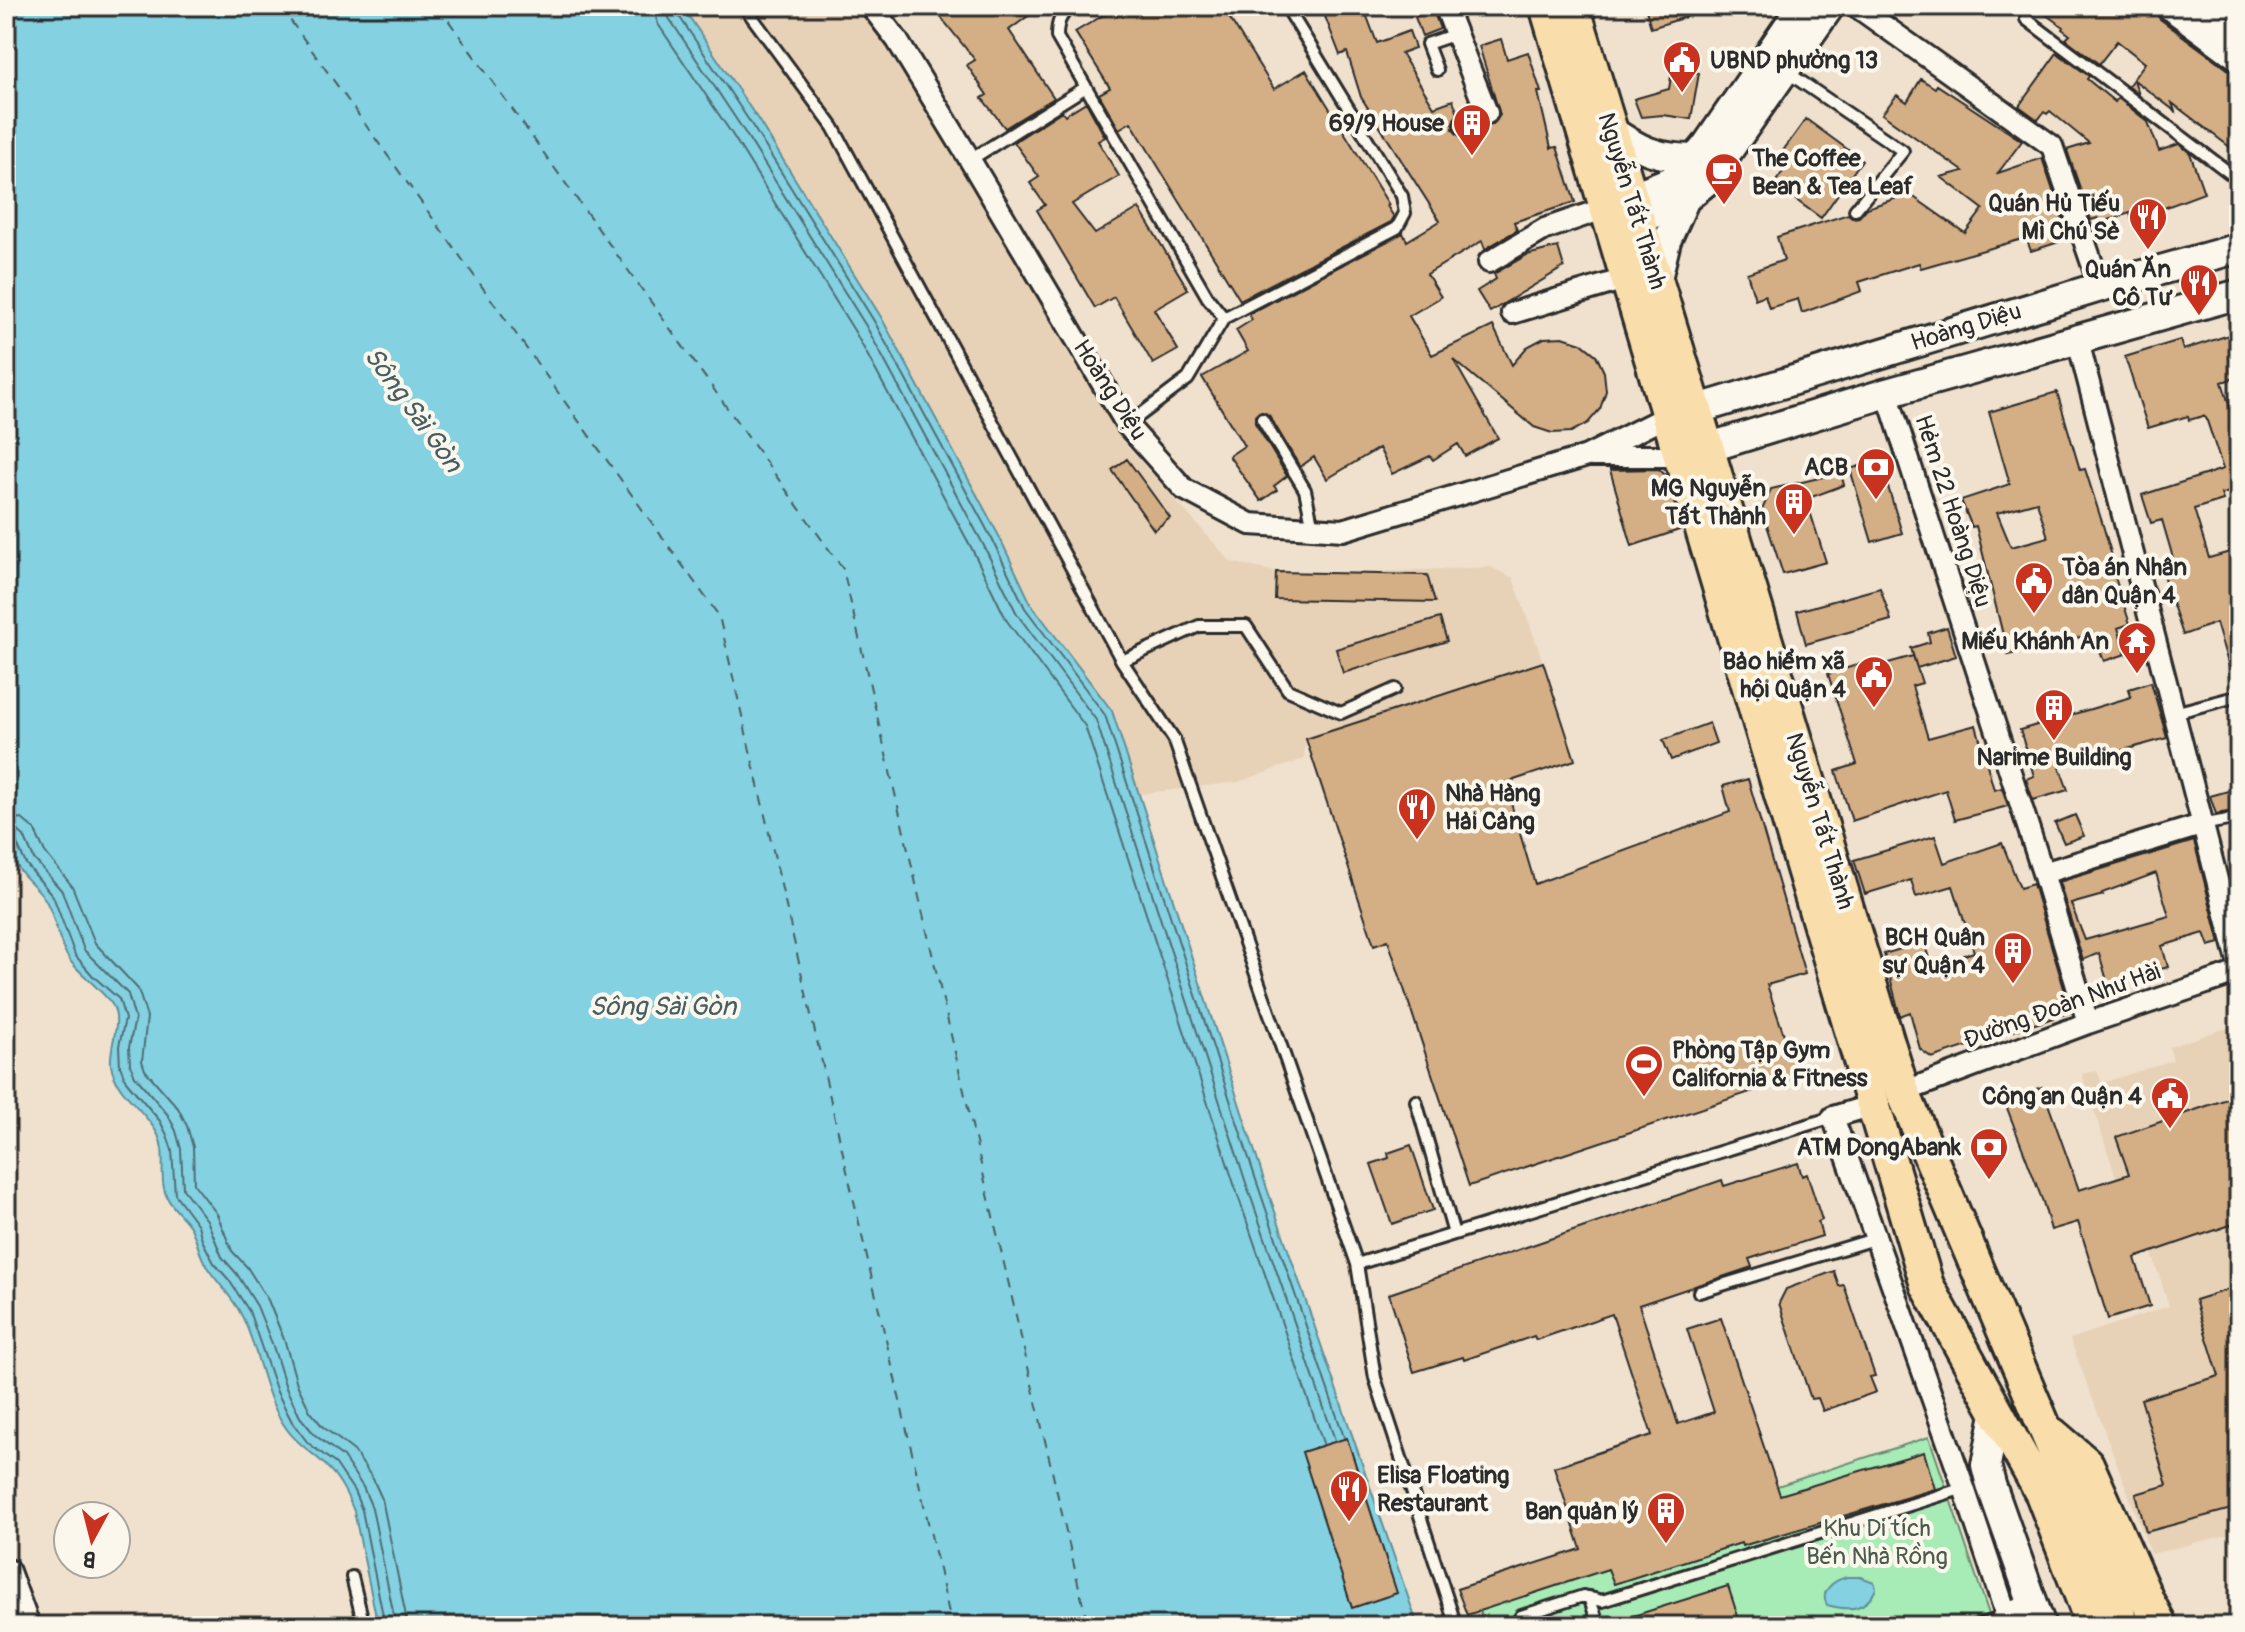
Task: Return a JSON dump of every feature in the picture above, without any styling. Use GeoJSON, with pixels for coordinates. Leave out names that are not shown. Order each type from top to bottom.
{"type":"FeatureCollection","features":[{"type":"Feature","properties":{"kind":"main road","name":"Nguyễn Tất Thành"},"geometry":{"type":"LineString","coordinates":[[1546,6],[1625,209]]}},
{"type":"Feature","properties":{"kind":"main road","name":"Nguyễn Tất Thành"},"geometry":{"type":"LineString","coordinates":[[1573,6],[1609,128],[1642,281],[1888,1098],[1910,1229],[1927,1285],[1996,1414],[2055,1489]]}},
{"type":"Feature","properties":{"kind":"main road","name":"Hoàng Diệu"},"geometry":{"type":"LineString","coordinates":[[1682,412],[2239,248]]}},
{"type":"Feature","properties":{"kind":"main road","name":"Hoàng Diệu"},"geometry":{"type":"LineString","coordinates":[[1693,452],[1887,393],[2239,294]]}},
{"type":"Feature","properties":{"kind":"main road","name":"Nguyễn Tất Thành"},"geometry":{"type":"LineString","coordinates":[[1888,1098],[2045,1428],[2055,1489]]}},
{"type":"Feature","properties":{"kind":"main road"},"geometry":{"type":"LineString","coordinates":[[1996,1414],[1986,1465],[2037,1617],[2008,1621]]}},
{"type":"Feature","properties":{"kind":"main road"},"geometry":{"type":"LineString","coordinates":[[2045,1428],[2087,1464],[2161,1626]]}},
{"type":"Feature","properties":{"kind":"main road"},"geometry":{"type":"LineString","coordinates":[[2055,1489],[2093,1626]]}},
{"type":"Feature","properties":{"kind":"main road"},"geometry":{"type":"LineString","coordinates":[[2055,1489],[2123,1626]]}},
{"type":"Feature","properties":{"kind":"street"},"geometry":{"type":"LineString","coordinates":[[1445,6],[1487,113],[1465,125]]}},
{"type":"Feature","properties":{"kind":"street"},"geometry":{"type":"LineString","coordinates":[[1625,209],[1684,171],[1801,6]]}},
{"type":"Feature","properties":{"kind":"street"},"geometry":{"type":"LineString","coordinates":[[1512,313],[1642,281],[1667,241],[1686,199],[1717,169],[1831,6]]}},
{"type":"Feature","properties":{"kind":"street"},"geometry":{"type":"LineString","coordinates":[[1856,6],[2052,146],[2100,287]]}},
{"type":"Feature","properties":{"kind":"street"},"geometry":{"type":"LineString","coordinates":[[2170,6],[2239,57]]}},
{"type":"Feature","properties":{"kind":"street"},"geometry":{"type":"LineString","coordinates":[[2207,6],[2239,30]]}},
{"type":"Feature","properties":{"kind":"street","name":"Hoàng Diệu"},"geometry":{"type":"LineString","coordinates":[[878,9],[1127,425],[1184,489],[1250,524],[1343,530],[1587,456],[1682,412]]}},
{"type":"Feature","properties":{"kind":"street"},"geometry":{"type":"LineString","coordinates":[[1609,128],[1636,147],[1653,154],[1695,158]]}},
{"type":"Feature","properties":{"kind":"street"},"geometry":{"type":"LineString","coordinates":[[1489,262],[1545,229],[1625,209],[1686,199]]}},
{"type":"Feature","properties":{"kind":"street"},"geometry":{"type":"LineString","coordinates":[[2078,341],[2239,965]]}},
{"type":"Feature","properties":{"kind":"street","name":"Hẻm 22 Hoàng Diệu"},"geometry":{"type":"LineString","coordinates":[[1887,393],[2043,873],[2088,1023]]}},
{"type":"Feature","properties":{"kind":"street","name":"Hoàng Diệu"},"geometry":{"type":"LineString","coordinates":[[1587,456],[1693,452]]}},
{"type":"Feature","properties":{"kind":"street"},"geometry":{"type":"LineString","coordinates":[[2043,873],[2201,825]]}},
{"type":"Feature","properties":{"kind":"street","name":"Đường Đoàn Như Hài"},"geometry":{"type":"LineString","coordinates":[[1833,1117],[2088,1023],[2239,972]]}},
{"type":"Feature","properties":{"kind":"street"},"geometry":{"type":"LineString","coordinates":[[1833,1117],[2008,1621]]}},
{"type":"Feature","properties":{"kind":"street"},"geometry":{"type":"LineString","coordinates":[[1874,1239],[1910,1229]]}},
{"type":"Feature","properties":{"kind":"street"},"geometry":{"type":"LineString","coordinates":[[6,1572],[26,1626]]}},
{"type":"Feature","properties":{"kind":"lane"},"geometry":{"type":"LineString","coordinates":[[744,6],[833,127],[1122,661],[1174,739],[1357,1264],[1375,1378],[1456,1626]]}},
{"type":"Feature","properties":{"kind":"lane"},"geometry":{"type":"LineString","coordinates":[[1072,6],[1063,13],[1057,24],[1057,37],[1208,298],[1224,318]]}},
{"type":"Feature","properties":{"kind":"lane"},"geometry":{"type":"LineString","coordinates":[[1127,425],[1188,379],[1224,318],[1397,228],[1405,213],[1402,196],[1286,6]]}},
{"type":"Feature","properties":{"kind":"lane"},"geometry":{"type":"LineString","coordinates":[[2026,19],[2239,180]]}},
{"type":"Feature","properties":{"kind":"lane"},"geometry":{"type":"LineString","coordinates":[[1437,70],[1427,44],[1456,34]]}},
{"type":"Feature","properties":{"kind":"lane"},"geometry":{"type":"LineString","coordinates":[[1785,71],[1903,151],[1855,210]]}},
{"type":"Feature","properties":{"kind":"lane"},"geometry":{"type":"LineString","coordinates":[[970,160],[1086,87]]}},
{"type":"Feature","properties":{"kind":"lane"},"geometry":{"type":"LineString","coordinates":[[1262,419],[1305,490],[1313,528]]}},
{"type":"Feature","properties":{"kind":"lane"},"geometry":{"type":"LineString","coordinates":[[1122,661],[1199,626],[1246,626],[1288,690],[1341,713],[1395,689]]}},
{"type":"Feature","properties":{"kind":"lane"},"geometry":{"type":"LineString","coordinates":[[2174,713],[2239,696]]}},
{"type":"Feature","properties":{"kind":"lane"},"geometry":{"type":"LineString","coordinates":[[2201,825],[2239,818]]}},
{"type":"Feature","properties":{"kind":"lane"},"geometry":{"type":"LineString","coordinates":[[1416,1101],[1454,1234]]}},
{"type":"Feature","properties":{"kind":"lane"},"geometry":{"type":"LineString","coordinates":[[1357,1264],[1833,1117]]}},
{"type":"Feature","properties":{"kind":"lane"},"geometry":{"type":"LineString","coordinates":[[1699,1292],[1874,1239]]}},
{"type":"Feature","properties":{"kind":"lane"},"geometry":{"type":"LineString","coordinates":[[1515,1626],[1521,1616],[1583,1596],[1602,1601],[1964,1488]]}},
{"type":"Feature","properties":{"kind":"lane"},"geometry":{"type":"LineString","coordinates":[[352,1577],[364,1626]]}},
{"type":"Feature","properties":{"kind":"lane"},"geometry":{"type":"LineString","coordinates":[[1589,1597],[1599,1626]]}},
{"type":"Feature","properties":{"kind":"lane"},"geometry":{"type":"LineString","coordinates":[[1974,1626],[2008,1621]]}},
{"type":"Feature","properties":{"kind":"shaded area"},"geometry":{"type":"Polygon","coordinates":[[[682,6],[856,6],[889,48],[1125,444],[1231,562],[1276,572],[1349,573],[1491,567],[1513,578],[1543,662],[1306,739],[1304,759],[1238,782],[1139,794],[1112,711],[1031,604],[999,536],[881,317],[757,118],[682,6]]]}},
{"type":"Feature","properties":{"kind":"shaded area"},"geometry":{"type":"Polygon","coordinates":[[[2239,1024],[2239,1532],[2151,1554],[2070,1339],[2169,1306],[2127,1177],[2117,1180],[2082,1074],[2097,1070],[2102,1083],[2173,1060],[2169,1047],[2239,1024]]]}},
{"type":"Feature","properties":{"kind":"green space","name":"Khu Di tích Bến Nhà Rồng"},"geometry":{"type":"Polygon","coordinates":[[[1929,1437],[1993,1626],[1485,1626],[1471,1585],[1929,1437]]]}},
{"type":"Feature","properties":{"kind":"water","name":"Sông Sài Gòn"},"geometry":{"type":"Polygon","coordinates":[[[6,6],[682,6],[757,118],[881,317],[999,536],[1031,604],[1112,711],[1263,1177],[1418,1626],[378,1626],[354,1511],[349,1500],[334,1474],[296,1440],[278,1415],[242,1316],[207,1267],[191,1228],[165,1192],[158,1135],[124,1093],[114,1075],[111,1065],[116,1027],[113,1006],[71,962],[46,901],[19,869],[11,850],[6,816],[6,6]]]}},
{"type":"Feature","properties":{"kind":"water"},"geometry":{"type":"Polygon","coordinates":[[[1847,1577],[1861,1577],[1874,1582],[1876,1589],[1872,1596],[1856,1608],[1827,1605],[1826,1591],[1847,1577]]]}},
{"type":"Feature","properties":{"kind":"building"},"geometry":{"type":"Polygon","coordinates":[[[932,6],[1042,6],[1009,30],[1054,98],[1005,128],[982,98],[987,95],[967,65],[975,60],[932,6]]]}},
{"type":"Feature","properties":{"kind":"building"},"geometry":{"type":"Polygon","coordinates":[[[1119,6],[1222,6],[1274,89],[1306,70],[1389,205],[1394,217],[1391,222],[1240,300],[1131,122],[1119,129],[1099,94],[1110,88],[1075,32],[1119,6]]]}},
{"type":"Feature","properties":{"kind":"building"},"geometry":{"type":"Polygon","coordinates":[[[1321,6],[1363,6],[1377,43],[1409,31],[1415,48],[1401,53],[1434,107],[1453,100],[1458,114],[1453,130],[1464,138],[1493,124],[1500,115],[1479,46],[1501,39],[1507,59],[1528,52],[1541,92],[1538,92],[1551,148],[1557,147],[1575,202],[1514,222],[1517,230],[1485,249],[1482,241],[1427,274],[1441,297],[1409,316],[1432,355],[1493,326],[1512,365],[1527,347],[1544,338],[1563,337],[1581,343],[1596,355],[1604,372],[1606,391],[1600,409],[1588,423],[1571,432],[1552,433],[1534,427],[1453,359],[1498,438],[1465,456],[1458,444],[1433,460],[1430,456],[1392,474],[1379,448],[1327,479],[1314,457],[1300,467],[1269,415],[1259,412],[1255,423],[1287,476],[1274,486],[1277,490],[1261,501],[1229,456],[1244,446],[1202,377],[1248,351],[1236,330],[1252,320],[1249,314],[1403,233],[1407,241],[1440,221],[1361,97],[1347,52],[1340,55],[1321,6]]]}},
{"type":"Feature","properties":{"kind":"building"},"geometry":{"type":"Polygon","coordinates":[[[1645,6],[1707,6],[1708,10],[1651,28],[1645,6]]]}},
{"type":"Feature","properties":{"kind":"building"},"geometry":{"type":"Polygon","coordinates":[[[2034,6],[2150,6],[2160,19],[2229,70],[2239,73],[2239,154],[2172,103],[2175,111],[2134,80],[2139,95],[2128,86],[2145,63],[2117,41],[2099,64],[2066,39],[2070,35],[2063,27],[2034,6]]]}},
{"type":"Feature","properties":{"kind":"building"},"geometry":{"type":"Polygon","coordinates":[[[1433,10],[1440,29],[1422,36],[1415,17],[1433,10]]]}},
{"type":"Feature","properties":{"kind":"building","name":"UBND phường 13"},"geometry":{"type":"Polygon","coordinates":[[[1675,52],[1695,55],[1692,72],[1699,73],[1691,119],[1663,115],[1641,117],[1634,99],[1669,89],[1675,52]]]}},
{"type":"Feature","properties":{"kind":"building"},"geometry":{"type":"Polygon","coordinates":[[[2057,53],[2089,76],[2087,79],[2115,102],[2118,98],[2148,122],[2159,151],[2179,144],[2190,153],[2204,193],[2132,220],[2130,213],[2100,223],[2098,218],[2091,220],[2067,150],[2089,143],[2050,111],[2047,114],[2044,112],[2038,120],[2019,106],[2057,53]]]}},
{"type":"Feature","properties":{"kind":"building"},"geometry":{"type":"Polygon","coordinates":[[[1921,79],[1935,88],[1937,85],[2022,141],[1998,173],[2042,158],[2066,229],[2056,232],[2059,242],[2031,251],[2026,238],[1921,268],[1919,263],[1859,282],[1862,291],[1802,313],[1798,299],[1769,308],[1765,295],[1755,299],[1747,273],[1784,260],[1777,237],[1848,214],[1853,218],[1859,217],[1867,208],[1897,198],[1891,181],[1965,233],[1983,209],[1941,177],[1963,171],[1882,114],[1897,95],[1907,102],[1921,79]]]}},
{"type":"Feature","properties":{"kind":"building"},"geometry":{"type":"Polygon","coordinates":[[[1086,102],[1105,137],[1098,141],[1119,176],[1072,204],[1095,234],[1139,208],[1188,289],[1154,309],[1178,350],[1153,364],[1114,297],[1095,308],[1037,210],[1045,205],[1030,183],[1039,177],[1014,142],[1062,111],[1065,115],[1086,102]]]}},
{"type":"Feature","properties":{"kind":"building"},"geometry":{"type":"Polygon","coordinates":[[[1806,119],[1862,160],[1821,218],[1774,184],[1792,159],[1782,152],[1806,119]]]}},
{"type":"Feature","properties":{"kind":"building"},"geometry":{"type":"Polygon","coordinates":[[[1558,247],[1564,267],[1490,312],[1477,291],[1496,279],[1494,274],[1527,255],[1558,247]]]}},
{"type":"Feature","properties":{"kind":"building"},"geometry":{"type":"Polygon","coordinates":[[[2235,333],[2239,346],[2239,377],[2222,382],[2234,420],[2239,418],[2239,507],[2235,507],[2230,492],[2221,494],[2223,500],[2194,509],[2209,558],[2230,552],[2239,582],[2239,682],[2234,683],[2216,623],[2183,635],[2162,572],[2176,568],[2162,520],[2151,523],[2142,495],[2223,469],[2206,418],[2189,420],[2188,416],[2148,428],[2125,357],[2180,340],[2183,350],[2235,333]]]}},
{"type":"Feature","properties":{"kind":"building"},"geometry":{"type":"Polygon","coordinates":[[[2057,392],[2080,470],[2085,469],[2117,573],[2114,574],[2130,624],[2118,628],[2126,654],[2104,661],[2093,634],[2008,655],[1976,526],[1972,527],[1961,500],[2010,484],[1989,412],[2057,392]],[[2037,502],[1997,513],[2011,547],[2048,537],[2037,502]]]}},
{"type":"Feature","properties":{"kind":"building"},"geometry":{"type":"Polygon","coordinates":[[[1127,459],[1170,518],[1154,530],[1112,470],[1127,459]]]}},
{"type":"Feature","properties":{"kind":"building","name":"ACB"},"geometry":{"type":"Polygon","coordinates":[[[1880,460],[1902,533],[1872,542],[1850,469],[1880,460]]]}},
{"type":"Feature","properties":{"kind":"building"},"geometry":{"type":"Polygon","coordinates":[[[1659,469],[1666,476],[1682,529],[1632,546],[1610,470],[1659,469]]]}},
{"type":"Feature","properties":{"kind":"building","name":"MG Nguyễn Tất Thành"},"geometry":{"type":"Polygon","coordinates":[[[1841,473],[1844,485],[1806,499],[1826,562],[1783,574],[1762,510],[1771,489],[1841,473]]]}},
{"type":"Feature","properties":{"kind":"building"},"geometry":{"type":"Polygon","coordinates":[[[1276,572],[1427,575],[1435,602],[1275,599],[1276,572]]]}},
{"type":"Feature","properties":{"kind":"building"},"geometry":{"type":"Polygon","coordinates":[[[1880,588],[1891,620],[1806,644],[1797,611],[1880,588]]]}},
{"type":"Feature","properties":{"kind":"building"},"geometry":{"type":"Polygon","coordinates":[[[1440,618],[1447,641],[1343,673],[1336,649],[1440,618]]]}},
{"type":"Feature","properties":{"kind":"building"},"geometry":{"type":"Polygon","coordinates":[[[1947,627],[1956,656],[1917,668],[1911,648],[1930,642],[1928,633],[1947,627]]]}},
{"type":"Feature","properties":{"kind":"building"},"geometry":{"type":"Polygon","coordinates":[[[1913,656],[1922,683],[1912,686],[1928,738],[1976,725],[1994,790],[2002,788],[2008,806],[1955,820],[1946,790],[1852,821],[1836,771],[1857,764],[1828,674],[1873,660],[1874,667],[1913,656]]]}},
{"type":"Feature","properties":{"kind":"building"},"geometry":{"type":"Polygon","coordinates":[[[1543,662],[1575,760],[1505,783],[1535,884],[1730,812],[1723,786],[1748,779],[1805,974],[1767,985],[1798,1076],[1469,1186],[1388,940],[1374,945],[1306,739],[1543,662]]]}},
{"type":"Feature","properties":{"kind":"building"},"geometry":{"type":"Polygon","coordinates":[[[2151,682],[2167,738],[2099,757],[2097,751],[2058,763],[2068,790],[2033,800],[2026,779],[2034,776],[2020,730],[2131,697],[2129,689],[2151,682]]]}},
{"type":"Feature","properties":{"kind":"building"},"geometry":{"type":"Polygon","coordinates":[[[1709,723],[1716,743],[1671,760],[1663,740],[1709,723]]]}},
{"type":"Feature","properties":{"kind":"building"},"geometry":{"type":"Polygon","coordinates":[[[2239,788],[2239,810],[2216,814],[2210,796],[2239,788]]]}},
{"type":"Feature","properties":{"kind":"building"},"geometry":{"type":"Polygon","coordinates":[[[2075,815],[2084,836],[2064,843],[2055,823],[2075,815]]]}},
{"type":"Feature","properties":{"kind":"building"},"geometry":{"type":"Polygon","coordinates":[[[1935,836],[1944,863],[2002,843],[2020,888],[2033,884],[2071,1012],[1932,1058],[1920,1049],[1910,1012],[1900,1016],[1884,954],[1924,942],[1931,965],[1974,952],[1953,886],[1916,897],[1911,880],[1865,894],[1854,860],[1935,836]]]}},
{"type":"Feature","properties":{"kind":"building"},"geometry":{"type":"Polygon","coordinates":[[[2194,841],[2220,943],[2209,946],[2204,933],[2162,946],[2168,967],[2108,984],[2099,953],[2083,960],[2059,882],[2194,841]],[[2156,873],[2103,895],[2071,904],[2085,940],[2169,916],[2156,873]]]}},
{"type":"Feature","properties":{"kind":"building"},"geometry":{"type":"Polygon","coordinates":[[[2042,1087],[2079,1190],[2129,1174],[2116,1137],[2239,1095],[2239,1222],[2135,1258],[2150,1306],[2108,1319],[2078,1222],[2051,1230],[2007,1108],[2016,1096],[2042,1087]]]}},
{"type":"Feature","properties":{"kind":"building"},"geometry":{"type":"Polygon","coordinates":[[[1411,1145],[1433,1210],[1392,1224],[1371,1164],[1389,1158],[1388,1153],[1411,1145]]]}},
{"type":"Feature","properties":{"kind":"building"},"geometry":{"type":"Polygon","coordinates":[[[1798,1163],[1802,1176],[1807,1174],[1822,1220],[1818,1222],[1822,1236],[1749,1259],[1752,1267],[1639,1305],[1678,1424],[1714,1412],[1687,1329],[1721,1318],[1780,1495],[1924,1452],[1935,1489],[1742,1546],[1741,1543],[1614,1584],[1608,1569],[1467,1615],[1457,1589],[1581,1549],[1554,1467],[1652,1435],[1612,1314],[1536,1340],[1534,1336],[1464,1360],[1463,1357],[1414,1372],[1389,1294],[1722,1180],[1724,1186],[1798,1163]]]}},
{"type":"Feature","properties":{"kind":"building"},"geometry":{"type":"Polygon","coordinates":[[[1834,1271],[1839,1286],[1844,1285],[1875,1376],[1870,1377],[1876,1392],[1823,1411],[1818,1398],[1811,1399],[1779,1303],[1786,1289],[1834,1271]]]}},
{"type":"Feature","properties":{"kind":"building"},"geometry":{"type":"Polygon","coordinates":[[[2239,1286],[2239,1507],[2146,1532],[2136,1494],[2167,1485],[2141,1399],[2219,1376],[2195,1300],[2239,1286]]]}},
{"type":"Feature","properties":{"kind":"building","name":"Elisa Floating Restaurant"},"geometry":{"type":"Polygon","coordinates":[[[1347,1438],[1397,1593],[1352,1608],[1302,1452],[1347,1438]]]}},
{"type":"Feature","properties":{"kind":"building"},"geometry":{"type":"Polygon","coordinates":[[[1728,1586],[1741,1626],[1614,1626],[1614,1622],[1728,1586]]]}},
{"type":"Feature","properties":{"kind":"ferry route"},"geometry":{"type":"LineString","coordinates":[[280,6],[719,616],[952,1626]]}},
{"type":"Feature","properties":{"kind":"ferry route"},"geometry":{"type":"LineString","coordinates":[[438,6],[843,569],[1088,1626]]}},
{"type":"Feature","properties":{"kind":"place","name":"UBND phường 13"},"geometry":{"type":"Point","coordinates":[1682,94]}},
{"type":"Feature","properties":{"kind":"place","name":"69/9 House"},"geometry":{"type":"Point","coordinates":[1472,157]}},
{"type":"Feature","properties":{"kind":"place","name":"The Coffee Bean & Tea Leaf"},"geometry":{"type":"Point","coordinates":[1724,206]}},
{"type":"Feature","properties":{"kind":"place","name":"Quán Hủ Tiếu Mì Chú Sè"},"geometry":{"type":"Point","coordinates":[2148,251]}},
{"type":"Feature","properties":{"kind":"place","name":"Quán Ăn Cô Tư"},"geometry":{"type":"Point","coordinates":[2199,317]}},
{"type":"Feature","properties":{"kind":"place","name":"ACB"},"geometry":{"type":"Point","coordinates":[1876,501]}},
{"type":"Feature","properties":{"kind":"place","name":"MG Nguyễn Tất Thành"},"geometry":{"type":"Point","coordinates":[1794,536]}},
{"type":"Feature","properties":{"kind":"place","name":"Tòa án Nhân dân Quận 4"},"geometry":{"type":"Point","coordinates":[2034,615]}},
{"type":"Feature","properties":{"kind":"place","name":"Miếu Khánh An"},"geometry":{"type":"Point","coordinates":[2137,675]}},
{"type":"Feature","properties":{"kind":"place","name":"Bảo hiểm xã hội Quận 4"},"geometry":{"type":"Point","coordinates":[1874,709]}},
{"type":"Feature","properties":{"kind":"place","name":"Narime Building"},"geometry":{"type":"Point","coordinates":[2054,742]}},
{"type":"Feature","properties":{"kind":"place","name":"Nhà Hàng Hải Cảng"},"geometry":{"type":"Point","coordinates":[1417,841]}},
{"type":"Feature","properties":{"kind":"place","name":"BCH Quân sự Quận 4"},"geometry":{"type":"Point","coordinates":[2013,985]}},
{"type":"Feature","properties":{"kind":"place","name":"Phòng Tập Gym California & Fitness"},"geometry":{"type":"Point","coordinates":[1644,1098]}},
{"type":"Feature","properties":{"kind":"place","name":"Công an Quận 4"},"geometry":{"type":"Point","coordinates":[2170,1130]}},
{"type":"Feature","properties":{"kind":"place","name":"ATM DongAbank"},"geometry":{"type":"Point","coordinates":[1989,1181]}},
{"type":"Feature","properties":{"kind":"place","name":"Elisa Floating Restaurant"},"geometry":{"type":"Point","coordinates":[1349,1523]}},
{"type":"Feature","properties":{"kind":"place","name":"Ban quản lý"},"geometry":{"type":"Point","coordinates":[1666,1545]}}]}
